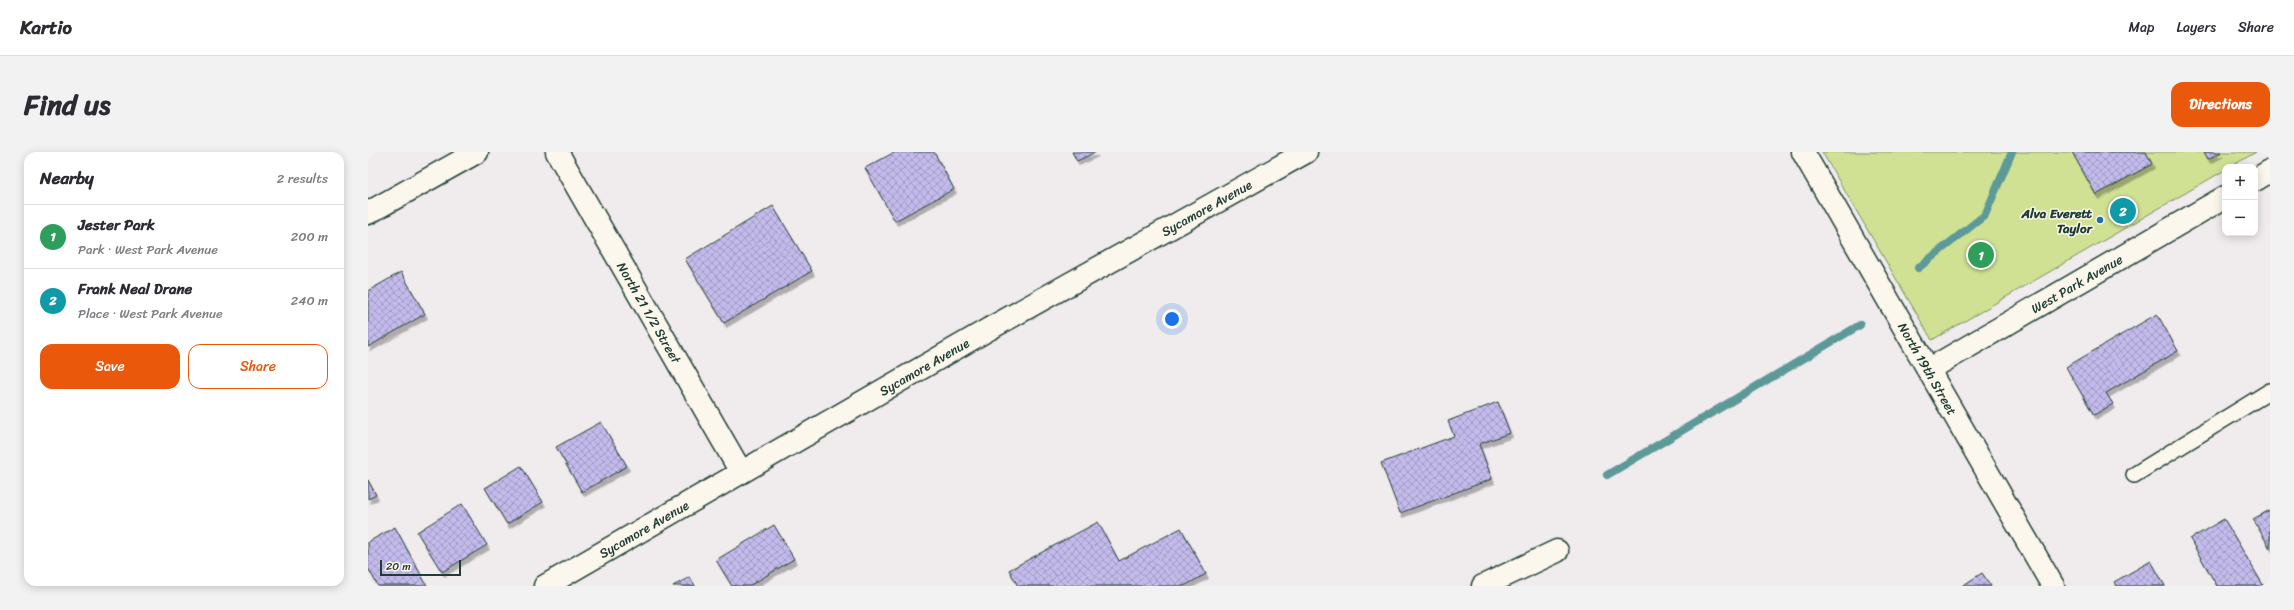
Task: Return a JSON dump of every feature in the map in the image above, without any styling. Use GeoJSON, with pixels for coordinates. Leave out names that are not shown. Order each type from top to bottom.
{"type":"FeatureCollection","features":[{"type":"Feature","properties":{"kind":"street"},"geometry":{"type":"LineString","coordinates":[[368,213],[477,152]]}},
{"type":"Feature","properties":{"kind":"street","name":"North 21 1/2 Street"},"geometry":{"type":"LineString","coordinates":[[557,152],[741,472]]}},
{"type":"Feature","properties":{"kind":"street","name":"Sycamore Avenue"},"geometry":{"type":"LineString","coordinates":[[545,586],[989,329],[1306,152]]}},
{"type":"Feature","properties":{"kind":"street","name":"North 19th Street"},"geometry":{"type":"LineString","coordinates":[[1803,152],[2053,586]]}},
{"type":"Feature","properties":{"kind":"street"},"geometry":{"type":"LineString","coordinates":[[2258,178],[2270,171]]}},
{"type":"Feature","properties":{"kind":"street","name":"West Park Avenue"},"geometry":{"type":"LineString","coordinates":[[1928,370],[2222,199]]}},
{"type":"Feature","properties":{"kind":"street"},"geometry":{"type":"LineString","coordinates":[[1483,586],[1557,551]]}},
{"type":"Feature","properties":{"kind":"lane"},"geometry":{"type":"LineString","coordinates":[[2134,475],[2270,391]]}},
{"type":"Feature","properties":{"kind":"green space"},"geometry":{"type":"Polygon","coordinates":[[[1822,152],[2256,152],[2235,164],[2222,164],[2222,172],[1932,340],[1822,152]]]}},
{"type":"Feature","properties":{"kind":"building"},"geometry":{"type":"Polygon","coordinates":[[[895,152],[934,152],[954,189],[895,221],[865,168],[895,152]]]}},
{"type":"Feature","properties":{"kind":"building"},"geometry":{"type":"Polygon","coordinates":[[[1072,152],[1096,152],[1077,161],[1072,152]]]}},
{"type":"Feature","properties":{"kind":"building"},"geometry":{"type":"Polygon","coordinates":[[[2072,152],[2146,152],[2152,164],[2096,195],[2072,152]]]}},
{"type":"Feature","properties":{"kind":"building"},"geometry":{"type":"Polygon","coordinates":[[[2204,152],[2222,152],[2208,159],[2204,152]]]}},
{"type":"Feature","properties":{"kind":"building"},"geometry":{"type":"Polygon","coordinates":[[[773,206],[812,271],[724,323],[685,259],[773,206]]]}},
{"type":"Feature","properties":{"kind":"building"},"geometry":{"type":"Polygon","coordinates":[[[401,272],[425,314],[368,347],[368,291],[401,272]]]}},
{"type":"Feature","properties":{"kind":"building"},"geometry":{"type":"Polygon","coordinates":[[[2157,314],[2178,351],[2106,393],[2113,404],[2094,415],[2066,367],[2157,314]]]}},
{"type":"Feature","properties":{"kind":"building"},"geometry":{"type":"Polygon","coordinates":[[[1498,402],[1510,433],[1479,444],[1492,479],[1400,513],[1381,463],[1454,436],[1448,421],[1498,402]]]}},
{"type":"Feature","properties":{"kind":"building"},"geometry":{"type":"Polygon","coordinates":[[[601,422],[627,466],[582,492],[556,447],[601,422]]]}},
{"type":"Feature","properties":{"kind":"building"},"geometry":{"type":"Polygon","coordinates":[[[521,466],[543,502],[507,524],[485,488],[521,466]]]}},
{"type":"Feature","properties":{"kind":"building"},"geometry":{"type":"Polygon","coordinates":[[[368,480],[376,495],[368,499],[368,480]]]}},
{"type":"Feature","properties":{"kind":"building"},"geometry":{"type":"Polygon","coordinates":[[[462,504],[487,545],[442,572],[417,532],[462,504]]]}},
{"type":"Feature","properties":{"kind":"building"},"geometry":{"type":"Polygon","coordinates":[[[2270,510],[2270,548],[2253,519],[2270,510]]]}},
{"type":"Feature","properties":{"kind":"building"},"geometry":{"type":"Polygon","coordinates":[[[2224,519],[2263,585],[2262,586],[2217,586],[2190,539],[2224,519]]]}},
{"type":"Feature","properties":{"kind":"building"},"geometry":{"type":"Polygon","coordinates":[[[1098,522],[1119,561],[1181,528],[1206,574],[1184,586],[1018,586],[1009,570],[1098,522]]]}},
{"type":"Feature","properties":{"kind":"building"},"geometry":{"type":"Polygon","coordinates":[[[774,525],[794,559],[749,586],[732,586],[716,560],[774,525]]]}},
{"type":"Feature","properties":{"kind":"building"},"geometry":{"type":"Polygon","coordinates":[[[395,527],[427,586],[378,586],[368,568],[368,542],[395,527]]]}},
{"type":"Feature","properties":{"kind":"building"},"geometry":{"type":"Polygon","coordinates":[[[2151,561],[2165,586],[2117,586],[2114,582],[2151,561]]]}},
{"type":"Feature","properties":{"kind":"building"},"geometry":{"type":"Polygon","coordinates":[[[1982,573],[1991,586],[1962,586],[1982,573]]]}},
{"type":"Feature","properties":{"kind":"building"},"geometry":{"type":"Polygon","coordinates":[[[690,577],[695,586],[673,586],[690,577]]]}},
{"type":"Feature","properties":{"kind":"waterway"},"geometry":{"type":"LineString","coordinates":[[1918,268],[1985,215],[2012,152]]}},
{"type":"Feature","properties":{"kind":"waterway"},"geometry":{"type":"LineString","coordinates":[[1607,475],[1860,325]]}},
{"type":"Feature","properties":{"kind":"place","name":"Frank Neal Drane"},"geometry":{"type":"Point","coordinates":[2123,211]}},
{"type":"Feature","properties":{"kind":"place","name":"Alva Everett Taylor"},"geometry":{"type":"Point","coordinates":[2100,220]}},
{"type":"Feature","properties":{"kind":"place","name":"Jester Park"},"geometry":{"type":"Point","coordinates":[1981,255]}}]}
